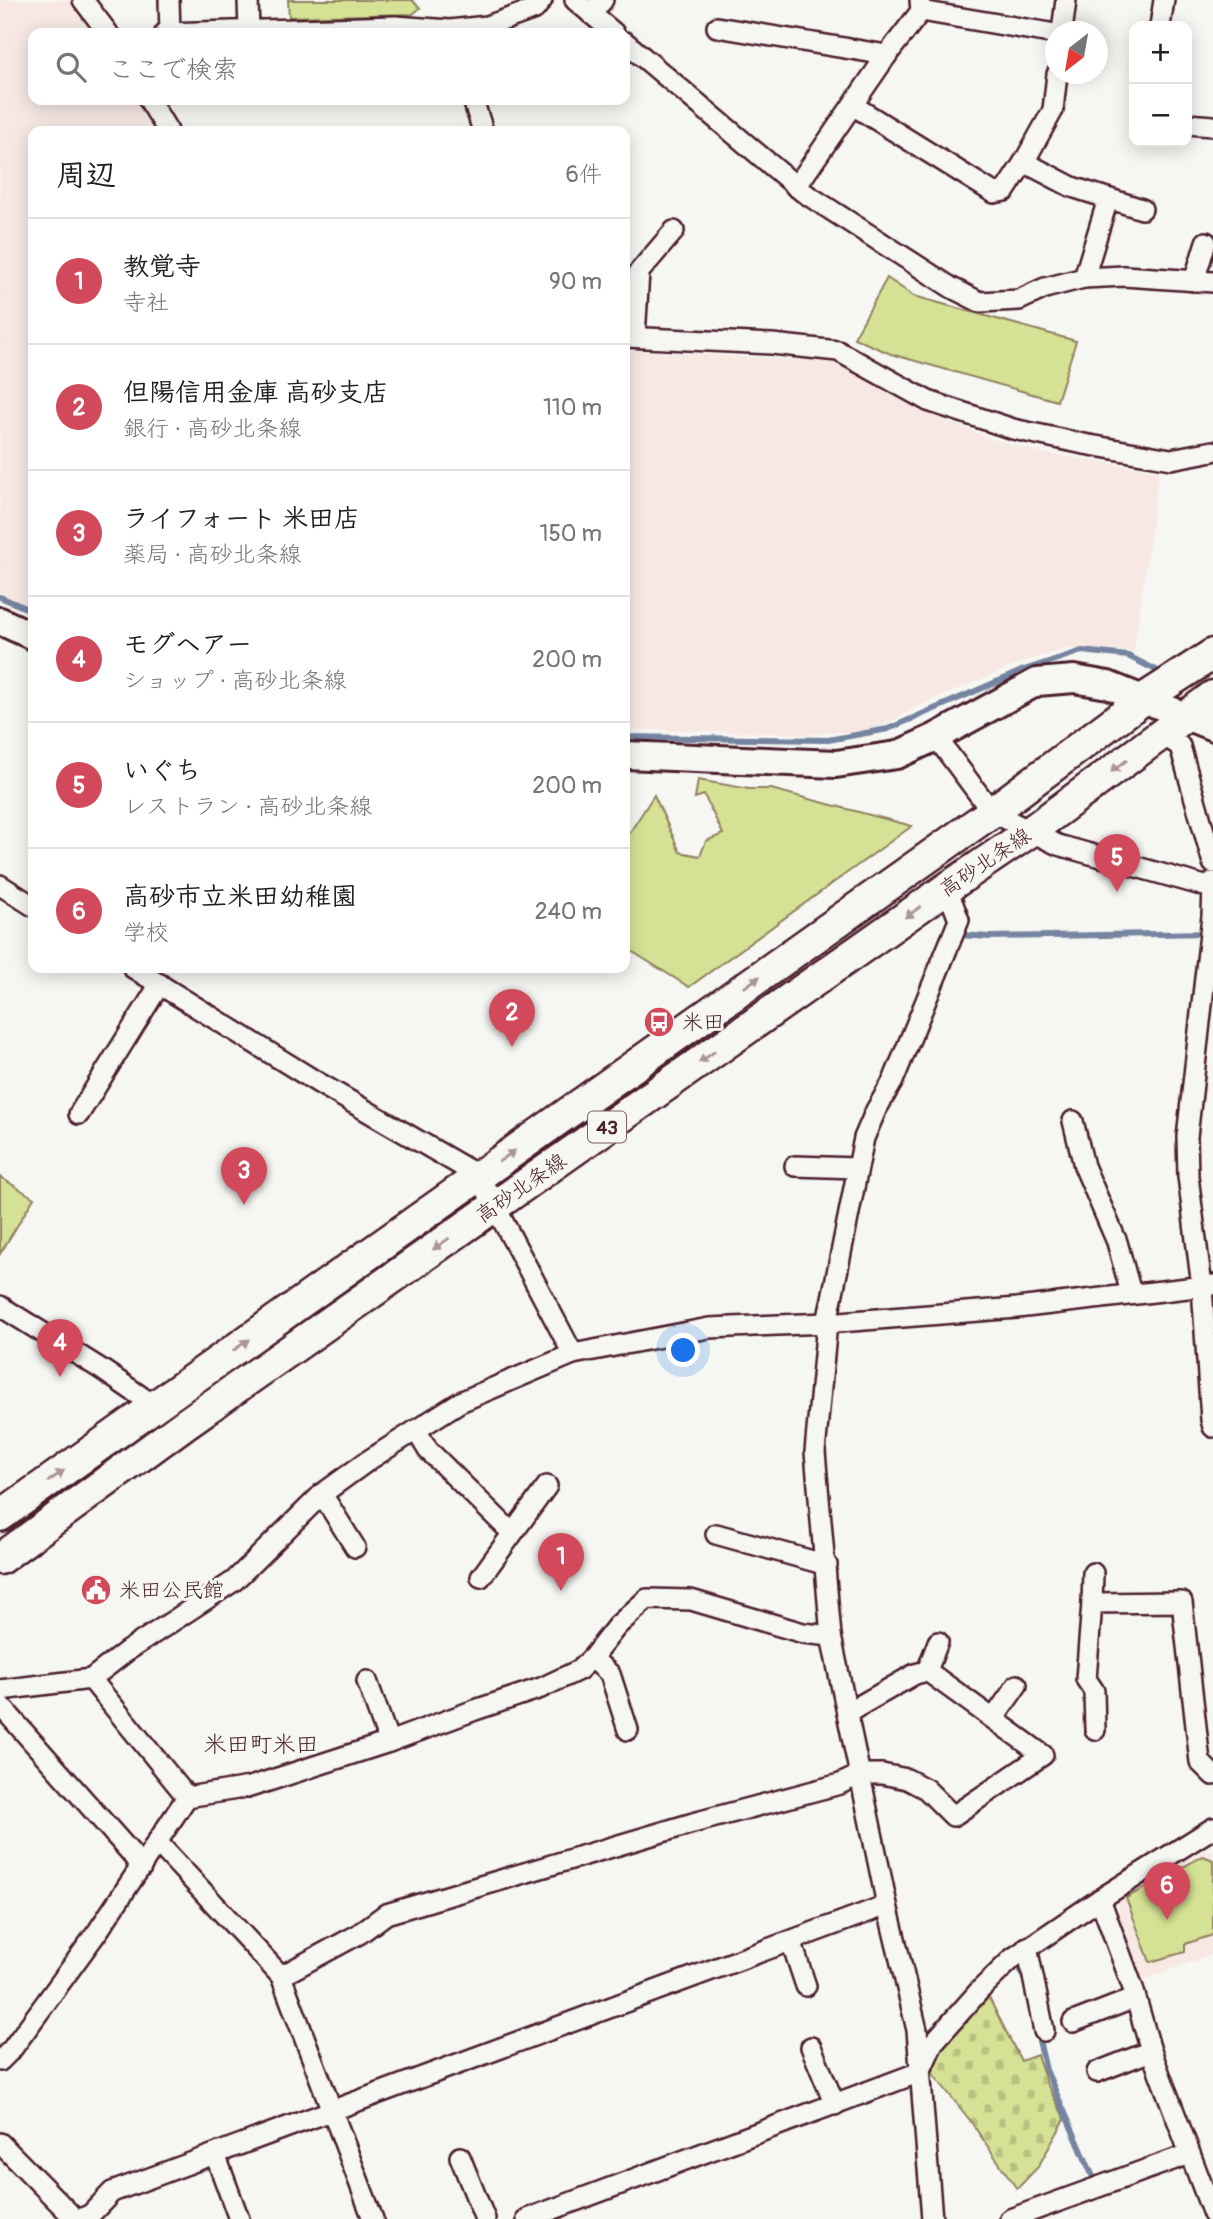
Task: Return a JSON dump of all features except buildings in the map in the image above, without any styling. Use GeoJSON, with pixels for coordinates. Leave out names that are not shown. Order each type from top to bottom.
{"type":"FeatureCollection","features":[{"type":"Feature","properties":{"kind":"main road","name":"高砂北条線"},"geometry":{"type":"LineString","coordinates":[[0,1516],[992,812],[1145,698],[1213,654]]}},
{"type":"Feature","properties":{"kind":"main road","name":"高砂北条線"},"geometry":{"type":"LineString","coordinates":[[0,1559],[496,1205],[1031,831],[1213,696]]}},
{"type":"Feature","properties":{"kind":"street"},"geometry":{"type":"LineString","coordinates":[[83,0],[104,28]]}},
{"type":"Feature","properties":{"kind":"street"},"geometry":{"type":"LineString","coordinates":[[168,28],[169,0]]}},
{"type":"Feature","properties":{"kind":"street"},"geometry":{"type":"LineString","coordinates":[[248,0],[249,28]]}},
{"type":"Feature","properties":{"kind":"street"},"geometry":{"type":"LineString","coordinates":[[475,28],[535,9],[542,0]]}},
{"type":"Feature","properties":{"kind":"street"},"geometry":{"type":"LineString","coordinates":[[575,0],[597,7],[611,28]]}},
{"type":"Feature","properties":{"kind":"street"},"geometry":{"type":"LineString","coordinates":[[1063,21],[1066,0]]}},
{"type":"Feature","properties":{"kind":"street"},"geometry":{"type":"LineString","coordinates":[[1161,21],[1164,0]]}},
{"type":"Feature","properties":{"kind":"street"},"geometry":{"type":"LineString","coordinates":[[796,187],[921,6],[1045,32]]}},
{"type":"Feature","properties":{"kind":"street"},"geometry":{"type":"LineString","coordinates":[[717,27],[887,55]]}},
{"type":"Feature","properties":{"kind":"street"},"geometry":{"type":"LineString","coordinates":[[373,28],[413,28]]}},
{"type":"Feature","properties":{"kind":"street"},"geometry":{"type":"LineString","coordinates":[[630,46],[796,187],[952,288],[980,302],[1019,300],[1045,288],[1084,278],[1124,276],[1203,282],[1206,242]]}},
{"type":"Feature","properties":{"kind":"street"},"geometry":{"type":"LineString","coordinates":[[854,106],[994,193],[1005,191],[1024,162],[1053,110],[1056,84]]}},
{"type":"Feature","properties":{"kind":"street"},"geometry":{"type":"LineString","coordinates":[[152,105],[165,126]]}},
{"type":"Feature","properties":{"kind":"street"},"geometry":{"type":"LineString","coordinates":[[475,105],[481,126]]}},
{"type":"Feature","properties":{"kind":"street"},"geometry":{"type":"LineString","coordinates":[[1192,124],[1213,126]]}},
{"type":"Feature","properties":{"kind":"street"},"geometry":{"type":"LineString","coordinates":[[1024,162],[1072,187],[1142,209]]}},
{"type":"Feature","properties":{"kind":"street"},"geometry":{"type":"LineString","coordinates":[[1084,278],[1108,199]]}},
{"type":"Feature","properties":{"kind":"street"},"geometry":{"type":"LineString","coordinates":[[674,231],[632,271],[630,337],[772,344],[838,351],[928,401],[1013,429],[1171,458],[1213,451]]}},
{"type":"Feature","properties":{"kind":"street"},"geometry":{"type":"LineString","coordinates":[[0,621],[28,634]]}},
{"type":"Feature","properties":{"kind":"street"},"geometry":{"type":"LineString","coordinates":[[630,755],[836,764],[897,755],[1037,682],[1074,679],[1090,680],[1145,698],[1213,727]]}},
{"type":"Feature","properties":{"kind":"street"},"geometry":{"type":"LineString","coordinates":[[1161,734],[1180,746],[1213,863]]}},
{"type":"Feature","properties":{"kind":"street"},"geometry":{"type":"LineString","coordinates":[[936,737],[992,812],[1058,845],[1212,888]]}},
{"type":"Feature","properties":{"kind":"street"},"geometry":{"type":"LineString","coordinates":[[1213,882],[1212,916],[1187,1138],[1188,1176],[1208,1286],[1210,1420],[1213,1427]]}},
{"type":"Feature","properties":{"kind":"street"},"geometry":{"type":"LineString","coordinates":[[0,885],[28,903]]}},
{"type":"Feature","properties":{"kind":"street"},"geometry":{"type":"LineString","coordinates":[[932,2219],[917,2030],[887,1905],[831,1636],[827,1565],[815,1452],[827,1323],[864,1138],[893,1081],[959,920],[947,888]]}},
{"type":"Feature","properties":{"kind":"street"},"geometry":{"type":"LineString","coordinates":[[141,973],[317,1082],[480,1176],[573,1354]]}},
{"type":"Feature","properties":{"kind":"street"},"geometry":{"type":"LineString","coordinates":[[79,1114],[160,984]]}},
{"type":"Feature","properties":{"kind":"street"},"geometry":{"type":"LineString","coordinates":[[1073,1121],[1084,1166],[1117,1242],[1131,1293]]}},
{"type":"Feature","properties":{"kind":"street"},"geometry":{"type":"LineString","coordinates":[[795,1166],[857,1168]]}},
{"type":"Feature","properties":{"kind":"street"},"geometry":{"type":"LineString","coordinates":[[0,1690],[91,1679],[127,1651],[234,1581],[322,1494],[369,1460],[460,1402],[573,1354],[709,1328],[827,1323],[1017,1308],[1208,1286]]}},
{"type":"Feature","properties":{"kind":"street"},"geometry":{"type":"LineString","coordinates":[[0,1306],[155,1406]]}},
{"type":"Feature","properties":{"kind":"street"},"geometry":{"type":"LineString","coordinates":[[416,1430],[428,1450],[512,1533]]}},
{"type":"Feature","properties":{"kind":"street"},"geometry":{"type":"LineString","coordinates":[[481,1577],[547,1486]]}},
{"type":"Feature","properties":{"kind":"street"},"geometry":{"type":"LineString","coordinates":[[322,1494],[355,1547]]}},
{"type":"Feature","properties":{"kind":"street"},"geometry":{"type":"LineString","coordinates":[[716,1534],[827,1565]]}},
{"type":"Feature","properties":{"kind":"street"},"geometry":{"type":"LineString","coordinates":[[1093,1573],[1086,1679],[1094,1691],[1095,1730]]}},
{"type":"Feature","properties":{"kind":"street"},"geometry":{"type":"LineString","coordinates":[[0,2062],[98,1931],[187,1797],[250,1787],[389,1742],[467,1712],[541,1688],[579,1670],[617,1626],[647,1599],[691,1600],[803,1633],[831,1636]]}},
{"type":"Feature","properties":{"kind":"street"},"geometry":{"type":"LineString","coordinates":[[1092,1603],[1182,1602],[1200,1762],[1213,1775]]}},
{"type":"Feature","properties":{"kind":"street"},"geometry":{"type":"LineString","coordinates":[[928,1671],[938,1642]]}},
{"type":"Feature","properties":{"kind":"street"},"geometry":{"type":"LineString","coordinates":[[592,1658],[610,1674],[628,1730]]}},
{"type":"Feature","properties":{"kind":"street"},"geometry":{"type":"LineString","coordinates":[[281,1976],[359,1934],[386,1914],[692,1823],[840,1784],[861,1774],[882,1773],[907,1779],[926,1789],[953,1816],[1043,1755],[928,1671],[915,1674],[847,1713]]}},
{"type":"Feature","properties":{"kind":"street"},"geometry":{"type":"LineString","coordinates":[[91,1679],[187,1797]]}},
{"type":"Feature","properties":{"kind":"street"},"geometry":{"type":"LineString","coordinates":[[367,1681],[389,1742]]}},
{"type":"Feature","properties":{"kind":"street"},"geometry":{"type":"LineString","coordinates":[[995,1718],[1017,1685]]}},
{"type":"Feature","properties":{"kind":"street"},"geometry":{"type":"LineString","coordinates":[[0,1705],[131,1853],[141,1868]]}},
{"type":"Feature","properties":{"kind":"street"},"geometry":{"type":"LineString","coordinates":[[527,2219],[920,2072],[933,2043],[979,1990],[1027,1947],[1213,1828]]}},
{"type":"Feature","properties":{"kind":"street"},"geometry":{"type":"LineString","coordinates":[[157,1842],[281,1976],[373,2219]]}},
{"type":"Feature","properties":{"kind":"street"},"geometry":{"type":"LineString","coordinates":[[1100,1899],[1189,2154],[1209,2194],[1213,2214]]}},
{"type":"Feature","properties":{"kind":"street"},"geometry":{"type":"LineString","coordinates":[[0,2143],[77,2219],[90,2215],[112,2192],[887,1905]]}},
{"type":"Feature","properties":{"kind":"street"},"geometry":{"type":"LineString","coordinates":[[792,1941],[806,1986]]}},
{"type":"Feature","properties":{"kind":"street"},"geometry":{"type":"LineString","coordinates":[[1027,1947],[1044,2031]]}},
{"type":"Feature","properties":{"kind":"street"},"geometry":{"type":"LineString","coordinates":[[1073,2022],[1135,1998]]}},
{"type":"Feature","properties":{"kind":"street"},"geometry":{"type":"LineString","coordinates":[[811,2047],[835,2105]]}},
{"type":"Feature","properties":{"kind":"street"},"geometry":{"type":"LineString","coordinates":[[1097,2072],[1152,2051]]}},
{"type":"Feature","properties":{"kind":"street"},"geometry":{"type":"LineString","coordinates":[[215,2154],[239,2219]]}},
{"type":"Feature","properties":{"kind":"street"},"geometry":{"type":"LineString","coordinates":[[1010,2219],[1189,2154]]}},
{"type":"Feature","properties":{"kind":"street"},"geometry":{"type":"LineString","coordinates":[[460,2157],[485,2219]]}},
{"type":"Feature","properties":{"kind":"shaded area"},"geometry":{"type":"Polygon","coordinates":[[[0,0],[76,0],[96,28],[28,28],[28,105],[142,105],[155,126],[28,126],[28,606],[0,593],[0,0]]]}},
{"type":"Feature","properties":{"kind":"shaded area"},"geometry":{"type":"Polygon","coordinates":[[[630,350],[835,362],[920,411],[993,439],[1042,453],[1159,471],[1134,651],[1068,649],[1031,659],[927,702],[880,727],[866,731],[804,734],[630,729],[630,350]]]}},
{"type":"Feature","properties":{"kind":"shaded area"},"geometry":{"type":"Polygon","coordinates":[[[1203,1850],[1213,1852],[1213,1954],[1141,1980],[1118,1911],[1119,1899],[1203,1850]]]}},
{"type":"Feature","properties":{"kind":"green space"},"geometry":{"type":"Polygon","coordinates":[[[288,0],[412,0],[420,8],[413,14],[289,17],[288,0]]]}},
{"type":"Feature","properties":{"kind":"green space"},"geometry":{"type":"Polygon","coordinates":[[[887,278],[914,296],[1076,341],[1057,401],[891,354],[854,338],[887,278]]]}},
{"type":"Feature","properties":{"kind":"green space"},"geometry":{"type":"Polygon","coordinates":[[[698,780],[749,789],[771,789],[912,826],[689,987],[630,950],[630,832],[654,795],[680,852],[700,856],[706,841],[723,834],[704,795],[695,798],[698,780]]]}},
{"type":"Feature","properties":{"kind":"green space"},"geometry":{"type":"Polygon","coordinates":[[[0,1177],[34,1198],[0,1254],[0,1177]]]}},
{"type":"Feature","properties":{"kind":"green space"},"geometry":{"type":"Polygon","coordinates":[[[1203,1856],[1213,1860],[1213,1935],[1185,1944],[1185,1952],[1150,1962],[1126,1898],[1203,1856]]]}},
{"type":"Feature","properties":{"kind":"green space"},"geometry":{"type":"Polygon","coordinates":[[[987,1994],[1021,2061],[1037,2055],[1047,2084],[1065,2119],[1038,2167],[1017,2189],[969,2119],[933,2074],[939,2054],[946,2043],[962,2020],[987,1994]]]}},
{"type":"Feature","properties":{"kind":"waterway"},"geometry":{"type":"LineString","coordinates":[[0,597],[28,609]]}},
{"type":"Feature","properties":{"kind":"waterway"},"geometry":{"type":"LineString","coordinates":[[630,737],[828,740],[888,729],[1024,670],[1082,651],[1128,656],[1166,675]]}},
{"type":"Feature","properties":{"kind":"waterway"},"geometry":{"type":"LineString","coordinates":[[959,935],[990,937],[1209,933]]}},
{"type":"Feature","properties":{"kind":"waterway"},"geometry":{"type":"LineString","coordinates":[[1019,1965],[1025,1981]]}},
{"type":"Feature","properties":{"kind":"waterway"},"geometry":{"type":"LineString","coordinates":[[1037,2032],[1046,2070],[1094,2179]]}},
{"type":"Feature","properties":{"kind":"place","name":"いぐち"},"geometry":{"type":"Point","coordinates":[1117,892]}},
{"type":"Feature","properties":{"kind":"place","name":"米田"},"geometry":{"type":"Point","coordinates":[659,1022]}},
{"type":"Feature","properties":{"kind":"place","name":"但陽信用金庫 高砂支店"},"geometry":{"type":"Point","coordinates":[512,1047]}},
{"type":"Feature","properties":{"kind":"place","name":"ライフォート 米田店"},"geometry":{"type":"Point","coordinates":[244,1205]}},
{"type":"Feature","properties":{"kind":"place","name":"モグヘアー"},"geometry":{"type":"Point","coordinates":[60,1377]}},
{"type":"Feature","properties":{"kind":"place","name":"米田公民館"},"geometry":{"type":"Point","coordinates":[96,1590]}},
{"type":"Feature","properties":{"kind":"place","name":"教覚寺"},"geometry":{"type":"Point","coordinates":[561,1591]}},
{"type":"Feature","properties":{"kind":"place","name":"高砂市立米田幼稚園"},"geometry":{"type":"Point","coordinates":[1167,1920]}},
{"type":"Feature","properties":{"kind":"district","name":"米田町米田"},"geometry":{"type":"Point","coordinates":[261,1744]}}]}
